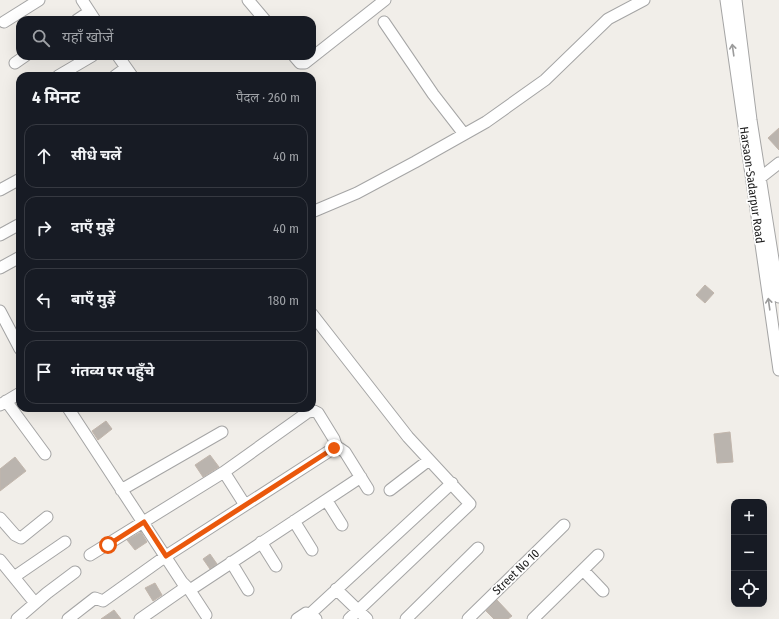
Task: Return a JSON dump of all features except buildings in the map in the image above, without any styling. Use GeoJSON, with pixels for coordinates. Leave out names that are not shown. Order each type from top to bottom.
{"type":"FeatureCollection","features":[{"type":"Feature","properties":{"kind":"street"},"geometry":{"type":"LineString","coordinates":[[4,22],[39,0]]}},
{"type":"Feature","properties":{"kind":"street"},"geometry":{"type":"LineString","coordinates":[[82,0],[92,16]]}},
{"type":"Feature","properties":{"kind":"street"},"geometry":{"type":"LineString","coordinates":[[248,0],[262,16]]}},
{"type":"Feature","properties":{"kind":"street"},"geometry":{"type":"LineString","coordinates":[[316,55],[385,0]]}},
{"type":"Feature","properties":{"kind":"street"},"geometry":{"type":"LineString","coordinates":[[316,210],[363,189],[464,134],[529,93],[545,80],[597,28],[618,14],[644,0]]}},
{"type":"Feature","properties":{"kind":"street","name":"Harsaon-Sadarpur Road"},"geometry":{"type":"LineString","coordinates":[[726,0],[779,370]]}},
{"type":"Feature","properties":{"kind":"street","name":"Harsaon-Sadarpur Road"},"geometry":{"type":"LineString","coordinates":[[736,0],[760,178],[776,256],[779,297]]}},
{"type":"Feature","properties":{"kind":"street"},"geometry":{"type":"LineString","coordinates":[[384,22],[433,94],[464,134]]}},
{"type":"Feature","properties":{"kind":"street"},"geometry":{"type":"LineString","coordinates":[[15,63],[19,60]]}},
{"type":"Feature","properties":{"kind":"street"},"geometry":{"type":"LineString","coordinates":[[65,72],[85,60]]}},
{"type":"Feature","properties":{"kind":"street"},"geometry":{"type":"LineString","coordinates":[[121,60],[129,72]]}},
{"type":"Feature","properties":{"kind":"street"},"geometry":{"type":"LineString","coordinates":[[297,60],[300,63],[306,63],[310,60]]}},
{"type":"Feature","properties":{"kind":"street"},"geometry":{"type":"LineString","coordinates":[[760,178],[779,163]]}},
{"type":"Feature","properties":{"kind":"street"},"geometry":{"type":"LineString","coordinates":[[0,190],[16,180]]}},
{"type":"Feature","properties":{"kind":"street"},"geometry":{"type":"LineString","coordinates":[[0,235],[16,226]]}},
{"type":"Feature","properties":{"kind":"street"},"geometry":{"type":"LineString","coordinates":[[0,268],[16,259]]}},
{"type":"Feature","properties":{"kind":"street"},"geometry":{"type":"LineString","coordinates":[[0,311],[16,342]]}},
{"type":"Feature","properties":{"kind":"street"},"geometry":{"type":"LineString","coordinates":[[316,319],[408,438],[468,500],[469,506],[349,619]]}},
{"type":"Feature","properties":{"kind":"street"},"geometry":{"type":"LineString","coordinates":[[16,395],[3,403],[45,454]]}},
{"type":"Feature","properties":{"kind":"street"},"geometry":{"type":"LineString","coordinates":[[71,412],[121,490],[206,615]]}},
{"type":"Feature","properties":{"kind":"street"},"geometry":{"type":"LineString","coordinates":[[90,554],[224,472],[311,412]]}},
{"type":"Feature","properties":{"kind":"street"},"geometry":{"type":"LineString","coordinates":[[316,412],[334,439],[337,448],[344,452],[368,489]]}},
{"type":"Feature","properties":{"kind":"street"},"geometry":{"type":"LineString","coordinates":[[121,490],[222,432]]}},
{"type":"Feature","properties":{"kind":"street"},"geometry":{"type":"LineString","coordinates":[[68,619],[96,598],[103,601],[166,556],[337,448]]}},
{"type":"Feature","properties":{"kind":"street"},"geometry":{"type":"LineString","coordinates":[[390,490],[429,460]]}},
{"type":"Feature","properties":{"kind":"street"},"geometry":{"type":"LineString","coordinates":[[224,472],[245,505]]}},
{"type":"Feature","properties":{"kind":"street"},"geometry":{"type":"LineString","coordinates":[[144,618],[187,588],[197,586],[261,542],[327,501],[361,477]]}},
{"type":"Feature","properties":{"kind":"street"},"geometry":{"type":"LineString","coordinates":[[297,619],[304,614],[313,616],[336,589],[452,483]]}},
{"type":"Feature","properties":{"kind":"street"},"geometry":{"type":"LineString","coordinates":[[327,501],[342,525]]}},
{"type":"Feature","properties":{"kind":"street"},"geometry":{"type":"LineString","coordinates":[[0,518],[16,535],[22,538],[48,517]]}},
{"type":"Feature","properties":{"kind":"street"},"geometry":{"type":"LineString","coordinates":[[294,521],[312,550]]}},
{"type":"Feature","properties":{"kind":"street","name":"Street No 10"},"geometry":{"type":"LineString","coordinates":[[468,619],[564,525]]}},
{"type":"Feature","properties":{"kind":"street"},"geometry":{"type":"LineString","coordinates":[[14,577],[65,542]]}},
{"type":"Feature","properties":{"kind":"street"},"geometry":{"type":"LineString","coordinates":[[261,542],[276,566]]}},
{"type":"Feature","properties":{"kind":"street"},"geometry":{"type":"LineString","coordinates":[[406,619],[478,548]]}},
{"type":"Feature","properties":{"kind":"street"},"geometry":{"type":"LineString","coordinates":[[532,619],[598,555]]}},
{"type":"Feature","properties":{"kind":"street"},"geometry":{"type":"LineString","coordinates":[[0,560],[35,603]]}},
{"type":"Feature","properties":{"kind":"street"},"geometry":{"type":"LineString","coordinates":[[231,562],[248,590]]}},
{"type":"Feature","properties":{"kind":"street"},"geometry":{"type":"LineString","coordinates":[[583,570],[603,591]]}},
{"type":"Feature","properties":{"kind":"street"},"geometry":{"type":"LineString","coordinates":[[17,619],[75,572]]}},
{"type":"Feature","properties":{"kind":"street"},"geometry":{"type":"LineString","coordinates":[[336,589],[367,619]]}},
{"type":"Feature","properties":{"kind":"route"},"geometry":{"type":"LineString","coordinates":[[108,545],[144,522],[166,556],[334,448]]}}]}
